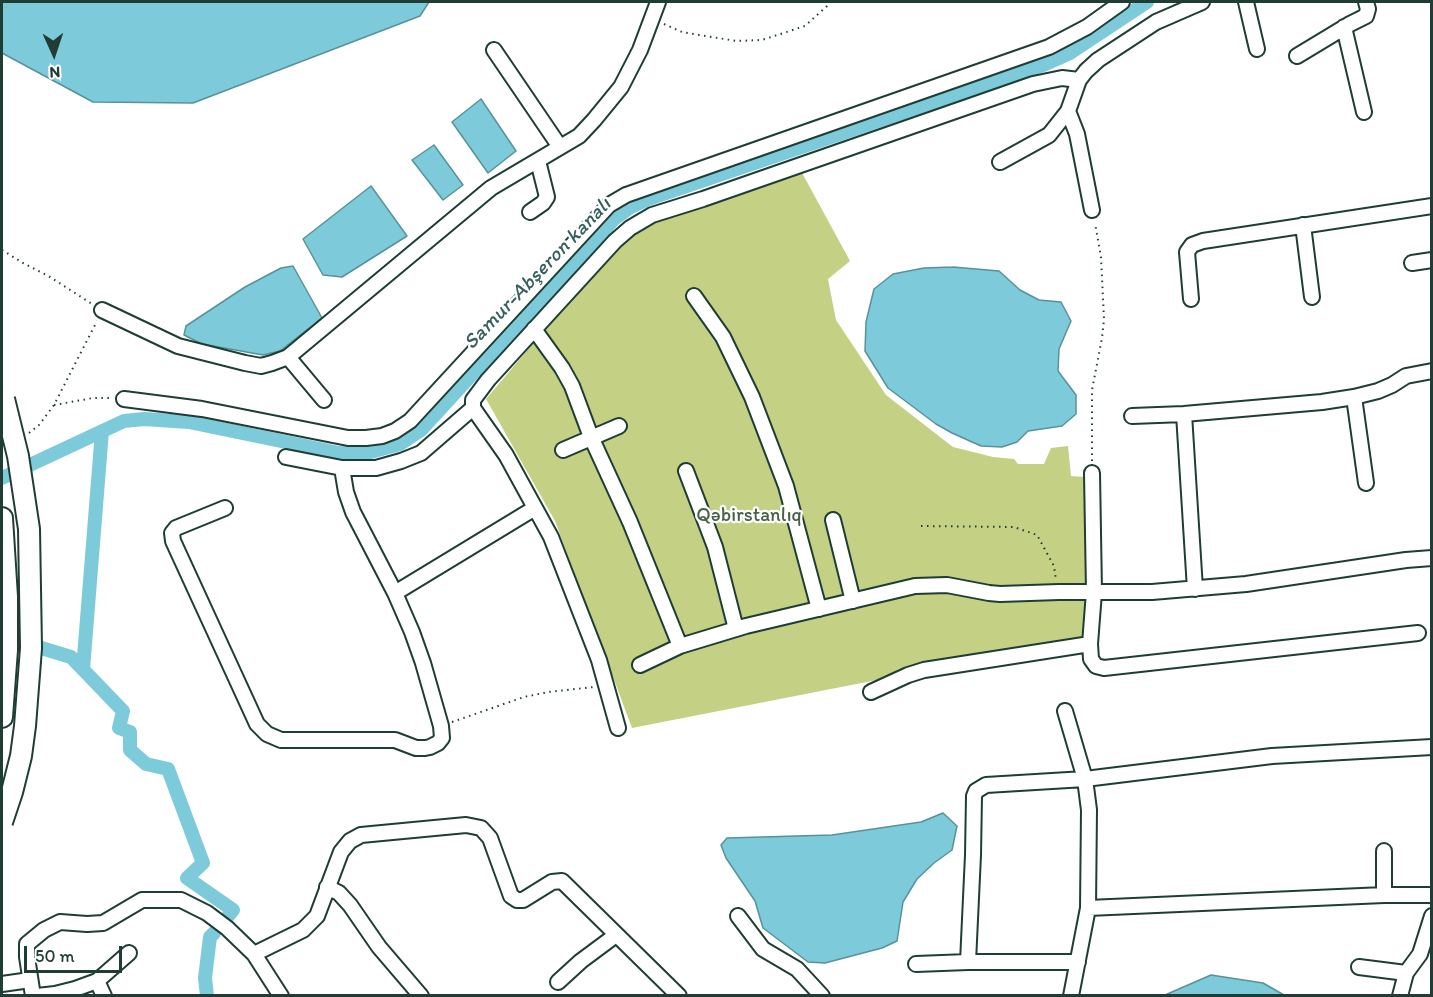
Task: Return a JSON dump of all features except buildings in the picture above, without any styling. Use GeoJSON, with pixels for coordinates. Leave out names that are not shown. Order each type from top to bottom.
{"type":"FeatureCollection","features":[{"type":"Feature","properties":{"kind":"highway"},"geometry":{"type":"LineString","coordinates":[[2,822],[21,756],[31,648],[28,529],[18,456],[3,395]]}},
{"type":"Feature","properties":{"kind":"highway"},"geometry":{"type":"LineString","coordinates":[[2,518],[7,597],[7,650],[2,717]]}},
{"type":"Feature","properties":{"kind":"highway"},"geometry":{"type":"LineString","coordinates":[[2,635],[7,597]]}},
{"type":"Feature","properties":{"kind":"street"},"geometry":{"type":"LineString","coordinates":[[102,310],[178,346],[245,363],[261,366],[288,357],[490,188],[579,135],[621,87],[640,50],[658,2]]}},
{"type":"Feature","properties":{"kind":"street"},"geometry":{"type":"LineString","coordinates":[[124,399],[202,409],[348,438],[382,436],[410,421],[609,205],[626,195],[1038,52],[1068,38],[1122,2]]}},
{"type":"Feature","properties":{"kind":"street"},"geometry":{"type":"LineString","coordinates":[[1000,162],[1049,135],[1068,111],[1079,80],[1098,60],[1156,22],[1202,2]]}},
{"type":"Feature","properties":{"kind":"street"},"geometry":{"type":"LineString","coordinates":[[1246,2],[1257,49]]}},
{"type":"Feature","properties":{"kind":"street"},"geometry":{"type":"LineString","coordinates":[[1297,56],[1366,16],[1368,9],[1366,2]]}},
{"type":"Feature","properties":{"kind":"street"},"geometry":{"type":"LineString","coordinates":[[1344,27],[1364,112]]}},
{"type":"Feature","properties":{"kind":"street"},"geometry":{"type":"LineString","coordinates":[[494,50],[560,147]]}},
{"type":"Feature","properties":{"kind":"street"},"geometry":{"type":"LineString","coordinates":[[618,728],[599,660],[551,537],[506,455],[473,408],[472,400],[615,241],[630,228],[652,215],[1033,84],[1062,78],[1079,80]]}},
{"type":"Feature","properties":{"kind":"street"},"geometry":{"type":"LineString","coordinates":[[1068,111],[1077,134],[1092,210]]}},
{"type":"Feature","properties":{"kind":"street"},"geometry":{"type":"LineString","coordinates":[[530,213],[547,197],[538,161]]}},
{"type":"Feature","properties":{"kind":"street"},"geometry":{"type":"LineString","coordinates":[[1191,299],[1186,252],[1192,245],[1203,241],[1431,206]]}},
{"type":"Feature","properties":{"kind":"street"},"geometry":{"type":"LineString","coordinates":[[1303,225],[1312,297]]}},
{"type":"Feature","properties":{"kind":"street"},"geometry":{"type":"LineString","coordinates":[[1412,262],[1431,261]]}},
{"type":"Feature","properties":{"kind":"street"},"geometry":{"type":"LineString","coordinates":[[694,296],[723,337],[752,397],[786,486],[819,609]]}},
{"type":"Feature","properties":{"kind":"street"},"geometry":{"type":"LineString","coordinates":[[534,329],[572,386],[591,437],[630,522],[680,646]]}},
{"type":"Feature","properties":{"kind":"street"},"geometry":{"type":"LineString","coordinates":[[288,357],[324,400]]}},
{"type":"Feature","properties":{"kind":"street"},"geometry":{"type":"LineString","coordinates":[[1132,416],[1184,414],[1322,402],[1378,391],[1406,376],[1431,371]]}},
{"type":"Feature","properties":{"kind":"street"},"geometry":{"type":"LineString","coordinates":[[1354,397],[1366,483]]}},
{"type":"Feature","properties":{"kind":"street"},"geometry":{"type":"LineString","coordinates":[[286,457],[342,468],[376,468],[421,453],[473,408]]}},
{"type":"Feature","properties":{"kind":"street"},"geometry":{"type":"LineString","coordinates":[[1184,414],[1195,589]]}},
{"type":"Feature","properties":{"kind":"street"},"geometry":{"type":"LineString","coordinates":[[563,450],[619,426]]}},
{"type":"Feature","properties":{"kind":"street"},"geometry":{"type":"LineString","coordinates":[[225,508],[176,528],[172,533],[173,541],[257,724],[267,734],[281,740],[395,740],[416,748],[425,748],[438,743],[442,738],[441,726],[423,663],[395,593],[353,512],[346,492],[342,468]]}},
{"type":"Feature","properties":{"kind":"street"},"geometry":{"type":"LineString","coordinates":[[686,471],[715,547],[736,629]]}},
{"type":"Feature","properties":{"kind":"street"},"geometry":{"type":"LineString","coordinates":[[1092,473],[1094,592],[1090,644],[1091,659],[1096,666],[1104,668],[1418,633]]}},
{"type":"Feature","properties":{"kind":"street"},"geometry":{"type":"LineString","coordinates":[[395,593],[535,508]]}},
{"type":"Feature","properties":{"kind":"street"},"geometry":{"type":"LineString","coordinates":[[833,520],[853,601]]}},
{"type":"Feature","properties":{"kind":"street"},"geometry":{"type":"LineString","coordinates":[[640,665],[680,646],[736,629],[915,586],[947,585],[1000,594],[1152,592],[1246,584],[1431,558]]}},
{"type":"Feature","properties":{"kind":"street"},"geometry":{"type":"LineString","coordinates":[[871,692],[924,670],[1090,644]]}},
{"type":"Feature","properties":{"kind":"street"},"geometry":{"type":"LineString","coordinates":[[1065,711],[1085,778],[1089,810],[1088,908],[1071,996]]}},
{"type":"Feature","properties":{"kind":"street"},"geometry":{"type":"LineString","coordinates":[[968,962],[974,796],[976,790],[986,785],[1085,778],[1272,756],[1431,747]]}},
{"type":"Feature","properties":{"kind":"street"},"geometry":{"type":"LineString","coordinates":[[254,954],[303,930],[317,916],[341,852],[361,835],[466,825],[481,828],[490,838],[511,896],[517,900],[523,900],[552,882],[562,881],[677,995]]}},
{"type":"Feature","properties":{"kind":"street"},"geometry":{"type":"LineString","coordinates":[[1384,851],[1384,895]]}},
{"type":"Feature","properties":{"kind":"street"},"geometry":{"type":"LineString","coordinates":[[327,887],[339,893],[350,905],[379,947],[421,996]]}},
{"type":"Feature","properties":{"kind":"street"},"geometry":{"type":"LineString","coordinates":[[1088,908],[1431,895]]}},
{"type":"Feature","properties":{"kind":"street"},"geometry":{"type":"LineString","coordinates":[[129,953],[97,981],[55,994],[35,996],[30,980],[27,944],[44,930],[60,922],[103,923],[142,900],[181,900],[207,913],[254,954],[280,996]]}},
{"type":"Feature","properties":{"kind":"street"},"geometry":{"type":"LineString","coordinates":[[738,916],[764,950],[797,969],[822,996]]}},
{"type":"Feature","properties":{"kind":"street"},"geometry":{"type":"LineString","coordinates":[[1400,996],[1406,973],[1426,955],[1431,916]]}},
{"type":"Feature","properties":{"kind":"street"},"geometry":{"type":"LineString","coordinates":[[558,982],[616,934]]}},
{"type":"Feature","properties":{"kind":"street"},"geometry":{"type":"LineString","coordinates":[[916,964],[1078,962]]}},
{"type":"Feature","properties":{"kind":"street"},"geometry":{"type":"LineString","coordinates":[[1359,967],[1406,973]]}},
{"type":"Feature","properties":{"kind":"street"},"geometry":{"type":"LineString","coordinates":[[2,984],[30,980]]}},
{"type":"Feature","properties":{"kind":"street"},"geometry":{"type":"LineString","coordinates":[[97,981],[104,996]]}},
{"type":"Feature","properties":{"kind":"path"},"geometry":{"type":"LineString","coordinates":[[652,19],[682,32],[736,41],[762,40],[805,26],[829,2]]}},
{"type":"Feature","properties":{"kind":"path"},"geometry":{"type":"LineString","coordinates":[[1092,210],[1101,257],[1104,319],[1092,390],[1092,473]]}},
{"type":"Feature","properties":{"kind":"path"},"geometry":{"type":"LineString","coordinates":[[2,250],[102,310],[54,405],[39,425],[23,438]]}},
{"type":"Feature","properties":{"kind":"path"},"geometry":{"type":"LineString","coordinates":[[54,405],[93,398],[124,399]]}},
{"type":"Feature","properties":{"kind":"path"},"geometry":{"type":"LineString","coordinates":[[921,526],[1014,527],[1037,535],[1054,566],[1059,592]]}},
{"type":"Feature","properties":{"kind":"path"},"geometry":{"type":"LineString","coordinates":[[441,726],[524,697],[606,685]]}},
{"type":"Feature","properties":{"kind":"green space","name":"Qəbirstanlıq"},"geometry":{"type":"Polygon","coordinates":[[[801,171],[850,261],[828,279],[836,320],[886,395],[953,447],[993,457],[1014,459],[1018,464],[1044,464],[1051,448],[1068,446],[1071,476],[1085,477],[1088,585],[1083,638],[949,658],[899,669],[882,679],[632,728],[555,521],[486,399],[597,268],[621,243],[643,225],[801,171]]]}},
{"type":"Feature","properties":{"kind":"water"},"geometry":{"type":"Polygon","coordinates":[[[2,2],[429,2],[420,16],[193,103],[93,102],[2,53],[2,2]]]}},
{"type":"Feature","properties":{"kind":"water"},"geometry":{"type":"Polygon","coordinates":[[[481,99],[516,151],[488,173],[452,122],[481,99]]]}},
{"type":"Feature","properties":{"kind":"water"},"geometry":{"type":"Polygon","coordinates":[[[434,145],[463,185],[443,200],[412,160],[434,145]]]}},
{"type":"Feature","properties":{"kind":"water"},"geometry":{"type":"Polygon","coordinates":[[[371,186],[407,236],[342,277],[323,275],[303,239],[371,186]]]}},
{"type":"Feature","properties":{"kind":"water"},"geometry":{"type":"Polygon","coordinates":[[[293,266],[322,318],[280,351],[263,355],[202,344],[184,335],[186,326],[245,287],[281,268],[293,266]]]}},
{"type":"Feature","properties":{"kind":"water"},"geometry":{"type":"Polygon","coordinates":[[[953,267],[999,271],[1020,290],[1039,300],[1061,302],[1071,321],[1059,349],[1058,371],[1076,395],[1076,414],[1062,426],[1028,431],[1017,442],[1002,447],[981,446],[936,424],[888,388],[865,351],[866,322],[874,289],[893,274],[924,268],[953,267]]]}},
{"type":"Feature","properties":{"kind":"water"},"geometry":{"type":"Polygon","coordinates":[[[943,813],[957,826],[952,850],[917,879],[903,902],[897,941],[882,948],[825,963],[808,962],[763,928],[755,901],[726,858],[721,845],[727,838],[832,835],[921,822],[943,813]]]}},
{"type":"Feature","properties":{"kind":"water"},"geometry":{"type":"Polygon","coordinates":[[[1211,975],[1263,983],[1284,995],[1165,995],[1211,975]]]}},
{"type":"Feature","properties":{"kind":"waterway","name":"Samur-Abşeron kanalı"},"geometry":{"type":"LineString","coordinates":[[2,478],[124,421],[144,419],[189,422],[339,453],[363,454],[400,444],[421,430],[614,219],[629,208],[648,199],[1043,65],[1070,53],[1147,2]]}},
{"type":"Feature","properties":{"kind":"waterway"},"geometry":{"type":"LineString","coordinates":[[83,669],[102,431]]}},
{"type":"Feature","properties":{"kind":"waterway"},"geometry":{"type":"LineString","coordinates":[[2,636],[71,657],[123,711],[119,728],[130,732],[130,750],[146,764],[168,769],[203,863],[187,878],[233,910],[229,915]]}},
{"type":"Feature","properties":{"kind":"waterway"},"geometry":{"type":"LineString","coordinates":[[207,996],[205,978],[210,937],[214,933]]}}]}
